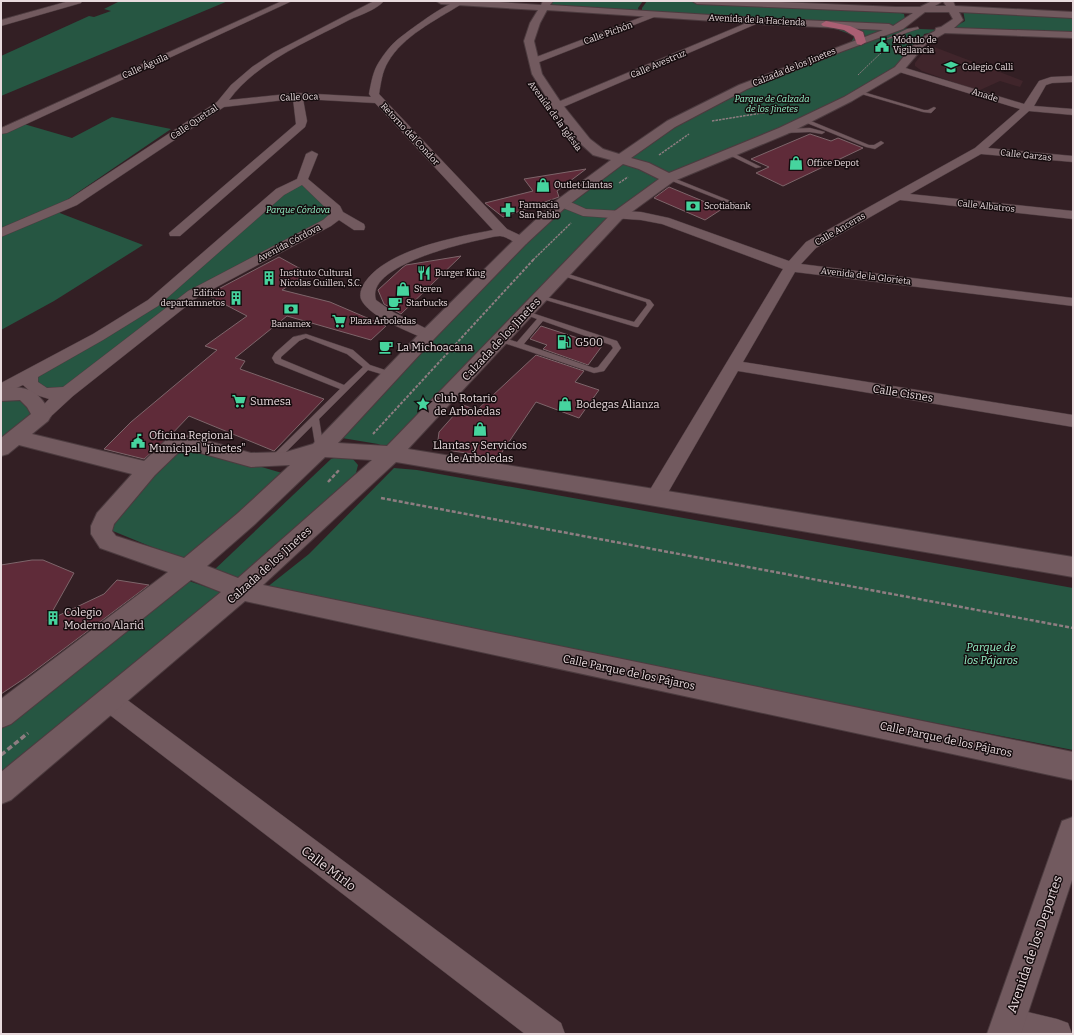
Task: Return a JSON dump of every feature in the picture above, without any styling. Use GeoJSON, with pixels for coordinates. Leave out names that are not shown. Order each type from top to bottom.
{"type":"FeatureCollection","features":[{"type":"Feature","properties":{"kind":"main road","name":"Avenida de la Hacienda"},"geometry":{"type":"LineString","coordinates":[[441,1],[458,3],[539,4],[759,21],[1073,35]]}},
{"type":"Feature","properties":{"kind":"main road","name":"Avenida de la Hacienda"},"geometry":{"type":"LineString","coordinates":[[697,1],[923,10],[950,5],[1073,15]]}},
{"type":"Feature","properties":{"kind":"main road","name":"Calzada de los Jinetes"},"geometry":{"type":"LineString","coordinates":[[1,715],[188,569],[246,520],[320,450],[520,241],[562,203],[672,124],[743,87],[900,27],[923,10],[939,1]]}},
{"type":"Feature","properties":{"kind":"main road"},"geometry":{"type":"LineString","coordinates":[[522,58],[519,42],[521,24],[539,4]]}},
{"type":"Feature","properties":{"kind":"main road","name":"Avenida de la Iglésia"},"geometry":{"type":"LineString","coordinates":[[539,4],[529,41],[530,47],[537,74],[557,106],[586,142],[598,152],[654,170],[669,178]]}},
{"type":"Feature","properties":{"kind":"main road","name":"Calzada de los Jinetes"},"geometry":{"type":"LineString","coordinates":[[1,790],[241,590],[392,454],[617,216],[651,201],[669,178],[783,131],[860,92],[898,69],[922,42],[944,30],[958,20],[950,5]]}},
{"type":"Feature","properties":{"kind":"main road"},"geometry":{"type":"LineString","coordinates":[[826,24],[847,28],[859,34],[861,42]]}},
{"type":"Feature","properties":{"kind":"main road","name":"Avenida de la Iglésia"},"geometry":{"type":"LineString","coordinates":[[524,74],[552,116],[580,152]]}},
{"type":"Feature","properties":{"kind":"main road","name":"Avenida de la Iglésia"},"geometry":{"type":"LineString","coordinates":[[589,164],[598,176]]}},
{"type":"Feature","properties":{"kind":"main road"},"geometry":{"type":"LineString","coordinates":[[1,396],[20,393],[31,398],[37,404],[41,416]]}},
{"type":"Feature","properties":{"kind":"main road","name":"Avenida Córdova"},"geometry":{"type":"LineString","coordinates":[[1,449],[18,437],[41,416]]}},
{"type":"Feature","properties":{"kind":"main road"},"geometry":{"type":"LineString","coordinates":[[18,437],[148,470],[172,446],[179,442],[190,443],[251,460],[286,459],[320,450],[392,454],[1073,567]]}},
{"type":"Feature","properties":{"kind":"main road","name":"Calle Parque de los Pájaros"},"geometry":{"type":"LineString","coordinates":[[148,470],[105,519],[101,527],[101,532],[104,538],[108,542],[188,569],[241,590],[1073,766]]}},
{"type":"Feature","properties":{"kind":"main road","name":"Avenida de los Deportes"},"geometry":{"type":"LineString","coordinates":[[1006,1028],[1073,832]]}},
{"type":"Feature","properties":{"kind":"street"},"geometry":{"type":"LineString","coordinates":[[1,23],[78,1]]}},
{"type":"Feature","properties":{"kind":"street","name":"Calle Águila"},"geometry":{"type":"LineString","coordinates":[[3,131],[288,1]]}},
{"type":"Feature","properties":{"kind":"street","name":"Calle Quetzal"},"geometry":{"type":"LineString","coordinates":[[1,233],[73,202],[221,104],[234,87],[276,55],[380,1]]}},
{"type":"Feature","properties":{"kind":"street","name":"Retorno del Condor"},"geometry":{"type":"LineString","coordinates":[[458,3],[400,43],[386,58],[376,82],[374,94],[502,232],[520,241]]}},
{"type":"Feature","properties":{"kind":"street","name":"Calle Pichón"},"geometry":{"type":"LineString","coordinates":[[534,61],[558,52],[642,12]]}},
{"type":"Feature","properties":{"kind":"street","name":"Calle Avestruz"},"geometry":{"type":"LineString","coordinates":[[557,106],[759,21]]}},
{"type":"Feature","properties":{"kind":"street","name":"Calle Pichón"},"geometry":{"type":"LineString","coordinates":[[530,47],[544,51],[558,52]]}},
{"type":"Feature","properties":{"kind":"street","name":"Anade"},"geometry":{"type":"LineString","coordinates":[[898,69],[1026,108],[1073,112]]}},
{"type":"Feature","properties":{"kind":"street","name":"Calle Anceras"},"geometry":{"type":"LineString","coordinates":[[655,498],[791,267],[811,245],[979,150],[1026,108],[1042,83],[1051,80],[1073,79]]}},
{"type":"Feature","properties":{"kind":"street"},"geometry":{"type":"LineString","coordinates":[[175,233],[301,125],[302,122],[297,96]]}},
{"type":"Feature","properties":{"kind":"street","name":"Calle Oca"},"geometry":{"type":"LineString","coordinates":[[221,104],[297,96],[378,100]]}},
{"type":"Feature","properties":{"kind":"street","name":"Calle Garzas"},"geometry":{"type":"LineString","coordinates":[[979,150],[1073,159]]}},
{"type":"Feature","properties":{"kind":"street"},"geometry":{"type":"LineString","coordinates":[[1,390],[98,337],[153,303],[280,192],[302,181],[312,154]]}},
{"type":"Feature","properties":{"kind":"street"},"geometry":{"type":"LineString","coordinates":[[302,181],[307,183],[319,193],[336,209],[338,214],[359,227]]}},
{"type":"Feature","properties":{"kind":"street","name":"Calle Albatros"},"geometry":{"type":"LineString","coordinates":[[898,196],[1073,215]]}},
{"type":"Feature","properties":{"kind":"street","name":"Avenida de la Glorieta"},"geometry":{"type":"LineString","coordinates":[[651,201],[665,221]]}},
{"type":"Feature","properties":{"kind":"street","name":"Avenida de la Glorieta"},"geometry":{"type":"LineString","coordinates":[[562,203],[583,212],[617,216],[641,216],[665,221],[791,267],[1073,302]]}},
{"type":"Feature","properties":{"kind":"street","name":"Avenida Córdova"},"geometry":{"type":"LineString","coordinates":[[41,416],[67,392],[193,294],[327,223],[338,214]]}},
{"type":"Feature","properties":{"kind":"street"},"geometry":{"type":"LineString","coordinates":[[428,336],[392,317],[370,303],[368,298],[368,289],[370,283],[389,266],[425,251],[465,239],[502,232]]}},
{"type":"Feature","properties":{"kind":"street","name":"Calle Cisnes"},"geometry":{"type":"LineString","coordinates":[[732,365],[1073,421]]}},
{"type":"Feature","properties":{"kind":"street"},"geometry":{"type":"LineString","coordinates":[[30,374],[30,384],[36,390],[47,394],[67,392]]}},
{"type":"Feature","properties":{"kind":"street","name":"Calle Mirlo"},"geometry":{"type":"LineString","coordinates":[[110,700],[550,1034]]}},
{"type":"Feature","properties":{"kind":"street"},"geometry":{"type":"LineString","coordinates":[[1006,1028],[1057,1034]]}},
{"type":"Feature","properties":{"kind":"lane"},"geometry":{"type":"LineString","coordinates":[[888,40],[908,30],[918,28]]}},
{"type":"Feature","properties":{"kind":"lane"},"geometry":{"type":"LineString","coordinates":[[860,92],[923,111],[929,112],[934,108]]}},
{"type":"Feature","properties":{"kind":"lane"},"geometry":{"type":"LineString","coordinates":[[804,120],[868,146],[875,146],[881,143]]}},
{"type":"Feature","properties":{"kind":"lane"},"geometry":{"type":"LineString","coordinates":[[783,131],[815,130],[834,136]]}},
{"type":"Feature","properties":{"kind":"lane"},"geometry":{"type":"LineString","coordinates":[[729,153],[758,167]]}},
{"type":"Feature","properties":{"kind":"lane"},"geometry":{"type":"LineString","coordinates":[[669,178],[735,204]]}},
{"type":"Feature","properties":{"kind":"lane"},"geometry":{"type":"LineString","coordinates":[[540,297],[636,324],[651,305],[648,301],[562,274]]}},
{"type":"Feature","properties":{"kind":"lane"},"geometry":{"type":"LineString","coordinates":[[501,339],[598,371],[617,348],[614,343],[526,312]]}},
{"type":"Feature","properties":{"kind":"lane"},"geometry":{"type":"LineString","coordinates":[[519,345],[542,318]]}},
{"type":"Feature","properties":{"kind":"lane"},"geometry":{"type":"LineString","coordinates":[[346,389],[278,361],[276,358],[296,339],[306,336],[350,352],[367,367],[392,374]]}},
{"type":"Feature","properties":{"kind":"lane"},"geometry":{"type":"LineString","coordinates":[[273,460],[367,367]]}},
{"type":"Feature","properties":{"kind":"lane"},"geometry":{"type":"LineString","coordinates":[[315,418],[320,450]]}},
{"type":"Feature","properties":{"kind":"path"},"geometry":{"type":"LineString","coordinates":[[327,483],[357,451]]}},
{"type":"Feature","properties":{"kind":"path"},"geometry":{"type":"LineString","coordinates":[[381,498],[1073,628]]}},
{"type":"Feature","properties":{"kind":"path"},"geometry":{"type":"LineString","coordinates":[[1,755],[32,730]]}},
{"type":"Feature","properties":{"kind":"shaded area","name":"Colegio Calli"},"geometry":{"type":"Polygon","coordinates":[[[929,45],[1023,81],[1020,87],[1000,81],[978,91],[922,71],[915,66],[915,63],[929,45]]]}},
{"type":"Feature","properties":{"kind":"green space"},"geometry":{"type":"Polygon","coordinates":[[[120,1],[228,1],[1,96],[1,56],[89,16],[94,17],[111,11],[104,9],[120,1]]]}},
{"type":"Feature","properties":{"kind":"green space"},"geometry":{"type":"Polygon","coordinates":[[[549,1],[643,1],[638,8],[639,12],[545,7],[549,1]]]}},
{"type":"Feature","properties":{"kind":"green space"},"geometry":{"type":"Polygon","coordinates":[[[647,1],[675,1],[897,12],[904,14],[905,19],[899,27],[642,13],[642,8],[647,1]]]}},
{"type":"Feature","properties":{"kind":"green space"},"geometry":{"type":"Polygon","coordinates":[[[963,10],[1073,16],[1073,35],[949,30],[965,21],[963,10]]]}},
{"type":"Feature","properties":{"kind":"green space","name":"Parque de Calzada de los Jinetes"},"geometry":{"type":"Polygon","coordinates":[[[825,25],[944,30],[924,34],[921,42],[897,68],[846,98],[780,130],[704,161],[624,209],[389,449],[378,444],[342,438],[354,418],[563,203],[672,124],[743,87],[851,42],[855,36],[825,25]]]}},
{"type":"Feature","properties":{"kind":"green space"},"geometry":{"type":"Polygon","coordinates":[[[112,117],[171,129],[52,210],[143,245],[54,301],[1,330],[1,131],[17,122],[72,138],[112,117]]]}},
{"type":"Feature","properties":{"kind":"green space","name":"Parque Córdova"},"geometry":{"type":"Polygon","coordinates":[[[301,182],[337,214],[193,294],[67,391],[38,390],[32,375],[154,304],[270,203],[301,182]]]}},
{"type":"Feature","properties":{"kind":"green space"},"geometry":{"type":"Polygon","coordinates":[[[16,398],[28,400],[37,417],[1,447],[1,400],[16,398]]]}},
{"type":"Feature","properties":{"kind":"green space"},"geometry":{"type":"Polygon","coordinates":[[[179,443],[282,473],[186,561],[108,529],[179,443]]]}},
{"type":"Feature","properties":{"kind":"green space"},"geometry":{"type":"Polygon","coordinates":[[[337,457],[352,458],[358,465],[356,473],[235,585],[212,572],[331,459],[337,457]]]}},
{"type":"Feature","properties":{"kind":"green space","name":"Parque de los Pájaros"},"geometry":{"type":"Polygon","coordinates":[[[394,468],[417,470],[1073,588],[1073,750],[309,600],[266,588],[309,554],[394,468]]]}},
{"type":"Feature","properties":{"kind":"green space"},"geometry":{"type":"Polygon","coordinates":[[[183,579],[230,595],[1,788],[1,720],[183,579]]]}},
{"type":"Feature","properties":{"kind":"building","name":"Office Depot"},"geometry":{"type":"Polygon","coordinates":[[[810,134],[831,141],[838,138],[863,148],[783,186],[756,173],[769,167],[751,159],[810,134]]]}},
{"type":"Feature","properties":{"kind":"building"},"geometry":{"type":"Polygon","coordinates":[[[586,169],[557,191],[559,197],[503,217],[485,203],[533,191],[524,179],[586,169]]]}},
{"type":"Feature","properties":{"kind":"building","name":"Scotiabank"},"geometry":{"type":"Polygon","coordinates":[[[669,187],[722,209],[705,220],[654,198],[669,187]]]}},
{"type":"Feature","properties":{"kind":"building"},"geometry":{"type":"Polygon","coordinates":[[[461,256],[401,314],[384,304],[378,290],[406,265],[461,256]]]}},
{"type":"Feature","properties":{"kind":"building"},"geometry":{"type":"Polygon","coordinates":[[[279,257],[308,273],[282,290],[330,302],[386,326],[371,340],[287,316],[235,358],[245,361],[240,369],[324,399],[274,451],[189,416],[168,438],[144,459],[104,449],[131,422],[217,350],[205,346],[247,316],[207,295],[279,257]]]}},
{"type":"Feature","properties":{"kind":"building","name":"G500"},"geometry":{"type":"Polygon","coordinates":[[[541,326],[602,346],[588,365],[543,349],[547,345],[530,339],[541,326]]]}},
{"type":"Feature","properties":{"kind":"building"},"geometry":{"type":"Polygon","coordinates":[[[536,355],[584,371],[575,382],[599,390],[579,418],[536,402],[498,458],[453,451],[444,447],[438,440],[439,432],[463,405],[477,410],[536,355]]]}},
{"type":"Feature","properties":{"kind":"building","name":"Colegio Moderno Alarid"},"geometry":{"type":"Polygon","coordinates":[[[32,560],[43,560],[74,573],[47,621],[104,594],[117,580],[149,585],[25,678],[1,694],[1,565],[32,560]]]}},
{"type":"Feature","properties":{"kind":"place","name":"Módulo de Vigilancia"},"geometry":{"type":"Point","coordinates":[882,45]}},
{"type":"Feature","properties":{"kind":"place","name":"Colegio Calli"},"geometry":{"type":"Point","coordinates":[951,67]}},
{"type":"Feature","properties":{"kind":"place","name":"Office Depot"},"geometry":{"type":"Point","coordinates":[796,163]}},
{"type":"Feature","properties":{"kind":"place","name":"Outlet Llantas"},"geometry":{"type":"Point","coordinates":[543,185]}},
{"type":"Feature","properties":{"kind":"place","name":"Scotiabank"},"geometry":{"type":"Point","coordinates":[693,206]}},
{"type":"Feature","properties":{"kind":"place","name":"Farmacia San Pablo"},"geometry":{"type":"Point","coordinates":[508,210]}},
{"type":"Feature","properties":{"kind":"place","name":"Burger King"},"geometry":{"type":"Point","coordinates":[424,273]}},
{"type":"Feature","properties":{"kind":"place","name":"Instituto Cultural Nicolas Guillen, S.C."},"geometry":{"type":"Point","coordinates":[269,278]}},
{"type":"Feature","properties":{"kind":"place","name":"Steren"},"geometry":{"type":"Point","coordinates":[403,289]}},
{"type":"Feature","properties":{"kind":"place","name":"Edificio departamnetos"},"geometry":{"type":"Point","coordinates":[236,298]}},
{"type":"Feature","properties":{"kind":"place","name":"Starbucks"},"geometry":{"type":"Point","coordinates":[395,303]}},
{"type":"Feature","properties":{"kind":"place","name":"Banamex"},"geometry":{"type":"Point","coordinates":[291,309]}},
{"type":"Feature","properties":{"kind":"place","name":"Plaza Arboledas"},"geometry":{"type":"Point","coordinates":[339,321]}},
{"type":"Feature","properties":{"kind":"place","name":"G500"},"geometry":{"type":"Point","coordinates":[564,342]}},
{"type":"Feature","properties":{"kind":"place","name":"La Michoacana"},"geometry":{"type":"Point","coordinates":[386,347]}},
{"type":"Feature","properties":{"kind":"place","name":"Sumesa"},"geometry":{"type":"Point","coordinates":[239,401]}},
{"type":"Feature","properties":{"kind":"place","name":"Club Rotario de Arboledas"},"geometry":{"type":"Point","coordinates":[423,404]}},
{"type":"Feature","properties":{"kind":"place","name":"Bodegas Alianza"},"geometry":{"type":"Point","coordinates":[565,404]}},
{"type":"Feature","properties":{"kind":"place","name":"Llantas y Servicios de Arboledas"},"geometry":{"type":"Point","coordinates":[480,429]}},
{"type":"Feature","properties":{"kind":"place","name":"Oficina Regional Municipal \"Jinetes\""},"geometry":{"type":"Point","coordinates":[138,441]}},
{"type":"Feature","properties":{"kind":"place","name":"Colegio Moderno Alarid"},"geometry":{"type":"Point","coordinates":[53,618]}}]}
